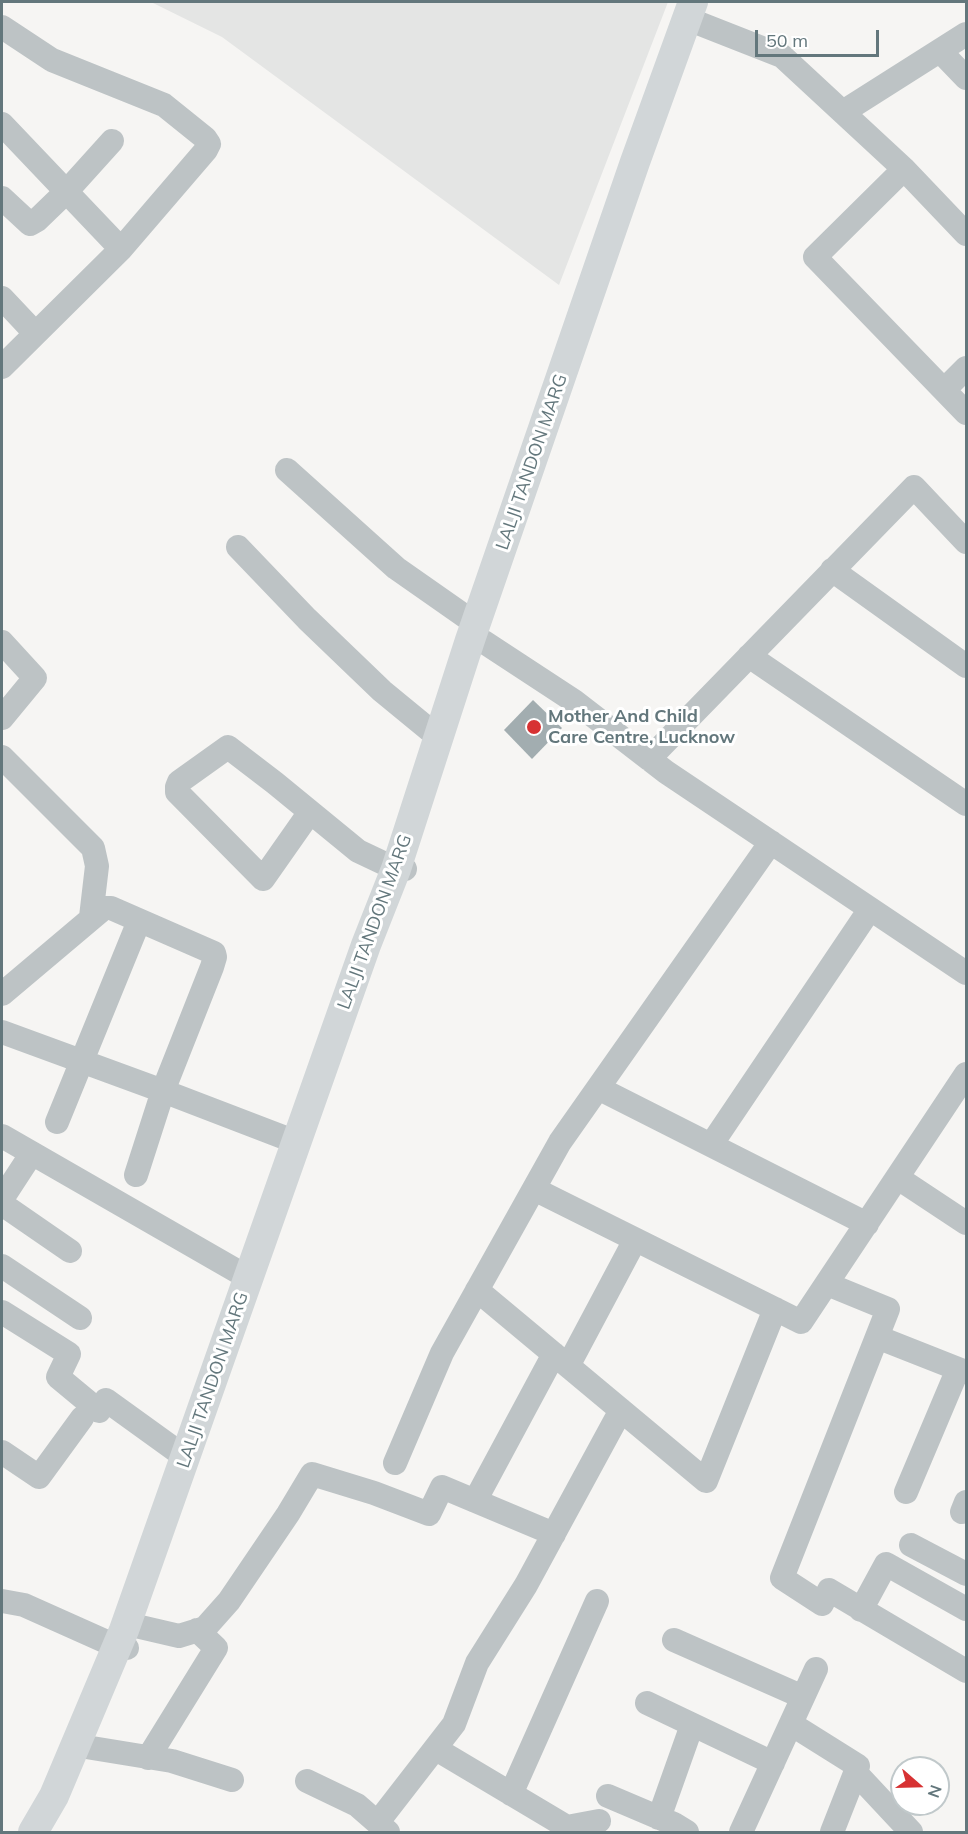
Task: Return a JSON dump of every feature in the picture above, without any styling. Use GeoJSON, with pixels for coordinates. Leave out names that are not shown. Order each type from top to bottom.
{"type":"FeatureCollection","features":[{"type":"Feature","properties":{"kind":"main road","name":"LALJI TANDON MARG"},"geometry":{"type":"LineString","coordinates":[[46,1833],[68,1791],[127,1640],[401,869],[477,636],[645,152],[699,9]]}},
{"type":"Feature","properties":{"kind":"main road","name":"LALJI TANDON MARG"},"geometry":{"type":"LineString","coordinates":[[33,1833],[54,1796],[127,1640],[185,1457],[249,1278],[265,1249],[296,1142],[366,945],[401,869],[438,737],[477,636]]}},
{"type":"Feature","properties":{"kind":"street"},"geometry":{"type":"LineString","coordinates":[[699,9],[782,56],[904,169],[966,234]]}},
{"type":"Feature","properties":{"kind":"street"},"geometry":{"type":"LineString","coordinates":[[2,27],[52,60],[164,105],[206,138],[209,144],[121,249],[2,367]]}},
{"type":"Feature","properties":{"kind":"street"},"geometry":{"type":"LineString","coordinates":[[843,112],[966,34]]}},
{"type":"Feature","properties":{"kind":"street"},"geometry":{"type":"LineString","coordinates":[[940,51],[966,78]]}},
{"type":"Feature","properties":{"kind":"street"},"geometry":{"type":"LineString","coordinates":[[2,124],[121,249]]}},
{"type":"Feature","properties":{"kind":"street"},"geometry":{"type":"LineString","coordinates":[[2,198],[30,224],[66,192],[112,141]]}},
{"type":"Feature","properties":{"kind":"street"},"geometry":{"type":"LineString","coordinates":[[904,169],[815,257],[966,413]]}},
{"type":"Feature","properties":{"kind":"street"},"geometry":{"type":"LineString","coordinates":[[2,298],[35,333]]}},
{"type":"Feature","properties":{"kind":"street"},"geometry":{"type":"LineString","coordinates":[[944,390],[966,368]]}},
{"type":"Feature","properties":{"kind":"street"},"geometry":{"type":"LineString","coordinates":[[287,470],[396,568],[477,636],[574,701],[649,759],[966,973]]}},
{"type":"Feature","properties":{"kind":"street"},"geometry":{"type":"LineString","coordinates":[[649,759],[914,487],[966,542]]}},
{"type":"Feature","properties":{"kind":"street"},"geometry":{"type":"LineString","coordinates":[[238,547],[373,683],[438,737]]}},
{"type":"Feature","properties":{"kind":"street"},"geometry":{"type":"LineString","coordinates":[[832,570],[966,666]]}},
{"type":"Feature","properties":{"kind":"street"},"geometry":{"type":"LineString","coordinates":[[2,642],[36,678],[2,718]]}},
{"type":"Feature","properties":{"kind":"street"},"geometry":{"type":"LineString","coordinates":[[749,656],[964,798]]}},
{"type":"Feature","properties":{"kind":"street"},"geometry":{"type":"LineString","coordinates":[[310,812],[263,879],[177,792],[177,787],[179,782],[228,747],[310,812],[358,851],[401,869]]}},
{"type":"Feature","properties":{"kind":"street"},"geometry":{"type":"LineString","coordinates":[[2,757],[93,848],[97,866],[92,917]]}},
{"type":"Feature","properties":{"kind":"street"},"geometry":{"type":"LineString","coordinates":[[394,1463],[442,1353],[560,1142],[771,842]]}},
{"type":"Feature","properties":{"kind":"street"},"geometry":{"type":"LineString","coordinates":[[2,994],[104,908],[111,908],[211,950],[215,954],[164,1091],[136,1175]]}},
{"type":"Feature","properties":{"kind":"street"},"geometry":{"type":"LineString","coordinates":[[711,1145],[870,909]]}},
{"type":"Feature","properties":{"kind":"street"},"geometry":{"type":"LineString","coordinates":[[57,1122],[139,921]]}},
{"type":"Feature","properties":{"kind":"street"},"geometry":{"type":"LineString","coordinates":[[2,1032],[296,1142]]}},
{"type":"Feature","properties":{"kind":"street"},"geometry":{"type":"LineString","coordinates":[[534,1190],[801,1322],[966,1074]]}},
{"type":"Feature","properties":{"kind":"street"},"geometry":{"type":"LineString","coordinates":[[598,1088],[867,1224]]}},
{"type":"Feature","properties":{"kind":"street"},"geometry":{"type":"LineString","coordinates":[[2,1136],[249,1278]]}},
{"type":"Feature","properties":{"kind":"street"},"geometry":{"type":"LineString","coordinates":[[32,1153],[4,1192],[70,1251]]}},
{"type":"Feature","properties":{"kind":"street"},"geometry":{"type":"LineString","coordinates":[[898,1178],[966,1224]]}},
{"type":"Feature","properties":{"kind":"street"},"geometry":{"type":"LineString","coordinates":[[475,1501],[635,1240]]}},
{"type":"Feature","properties":{"kind":"street"},"geometry":{"type":"LineString","coordinates":[[2,1266],[80,1318]]}},
{"type":"Feature","properties":{"kind":"street"},"geometry":{"type":"LineString","coordinates":[[827,1284],[888,1309],[782,1578],[822,1604],[829,1590],[966,1671]]}},
{"type":"Feature","properties":{"kind":"street"},"geometry":{"type":"LineString","coordinates":[[477,1290],[706,1481],[776,1309]]}},
{"type":"Feature","properties":{"kind":"street"},"geometry":{"type":"LineString","coordinates":[[2,1312],[69,1354],[58,1377],[99,1411],[106,1400],[185,1457]]}},
{"type":"Feature","properties":{"kind":"street"},"geometry":{"type":"LineString","coordinates":[[877,1337],[962,1370],[906,1492]]}},
{"type":"Feature","properties":{"kind":"street"},"geometry":{"type":"LineString","coordinates":[[307,1781],[357,1805],[383,1827],[454,1724],[477,1663],[526,1585],[621,1410]]}},
{"type":"Feature","properties":{"kind":"street"},"geometry":{"type":"LineString","coordinates":[[2,1452],[39,1477],[82,1418]]}},
{"type":"Feature","properties":{"kind":"street"},"geometry":{"type":"LineString","coordinates":[[2,1601],[24,1605],[127,1640],[179,1636],[205,1628],[229,1601],[312,1474],[374,1493],[429,1514],[442,1487],[554,1534]]}},
{"type":"Feature","properties":{"kind":"street"},"geometry":{"type":"LineString","coordinates":[[911,1545],[966,1574]]}},
{"type":"Feature","properties":{"kind":"street"},"geometry":{"type":"LineString","coordinates":[[861,1610],[886,1564],[966,1609]]}},
{"type":"Feature","properties":{"kind":"street"},"geometry":{"type":"LineString","coordinates":[[512,1794],[597,1601]]}},
{"type":"Feature","properties":{"kind":"street"},"geometry":{"type":"LineString","coordinates":[[148,1758],[216,1648],[197,1630]]}},
{"type":"Feature","properties":{"kind":"street"},"geometry":{"type":"LineString","coordinates":[[674,1640],[803,1697]]}},
{"type":"Feature","properties":{"kind":"street"},"geometry":{"type":"LineString","coordinates":[[741,1833],[816,1669]]}},
{"type":"Feature","properties":{"kind":"street"},"geometry":{"type":"LineString","coordinates":[[647,1703],[773,1763]]}},
{"type":"Feature","properties":{"kind":"street"},"geometry":{"type":"LineString","coordinates":[[659,1818],[692,1725]]}},
{"type":"Feature","properties":{"kind":"street"},"geometry":{"type":"LineString","coordinates":[[791,1725],[858,1766],[832,1833]]}},
{"type":"Feature","properties":{"kind":"street"},"geometry":{"type":"LineString","coordinates":[[86,1747],[172,1761],[232,1780]]}},
{"type":"Feature","properties":{"kind":"street"},"geometry":{"type":"LineString","coordinates":[[436,1749],[567,1827],[599,1821]]}},
{"type":"Feature","properties":{"kind":"street"},"geometry":{"type":"LineString","coordinates":[[855,1772],[911,1833]]}},
{"type":"Feature","properties":{"kind":"street"},"geometry":{"type":"LineString","coordinates":[[608,1796],[687,1833]]}},
{"type":"Feature","properties":{"kind":"shaded area"},"geometry":{"type":"Polygon","coordinates":[[[151,2],[668,2],[559,285],[222,37],[151,2]]]}},
{"type":"Feature","properties":{"kind":"building"},"geometry":{"type":"Polygon","coordinates":[[[533,700],[562,728],[532,759],[504,730],[533,700]]]}},
{"type":"Feature","properties":{"kind":"place","name":"Mother And Child Care Centre, Lucknow"},"geometry":{"type":"Point","coordinates":[534,727]}}]}
